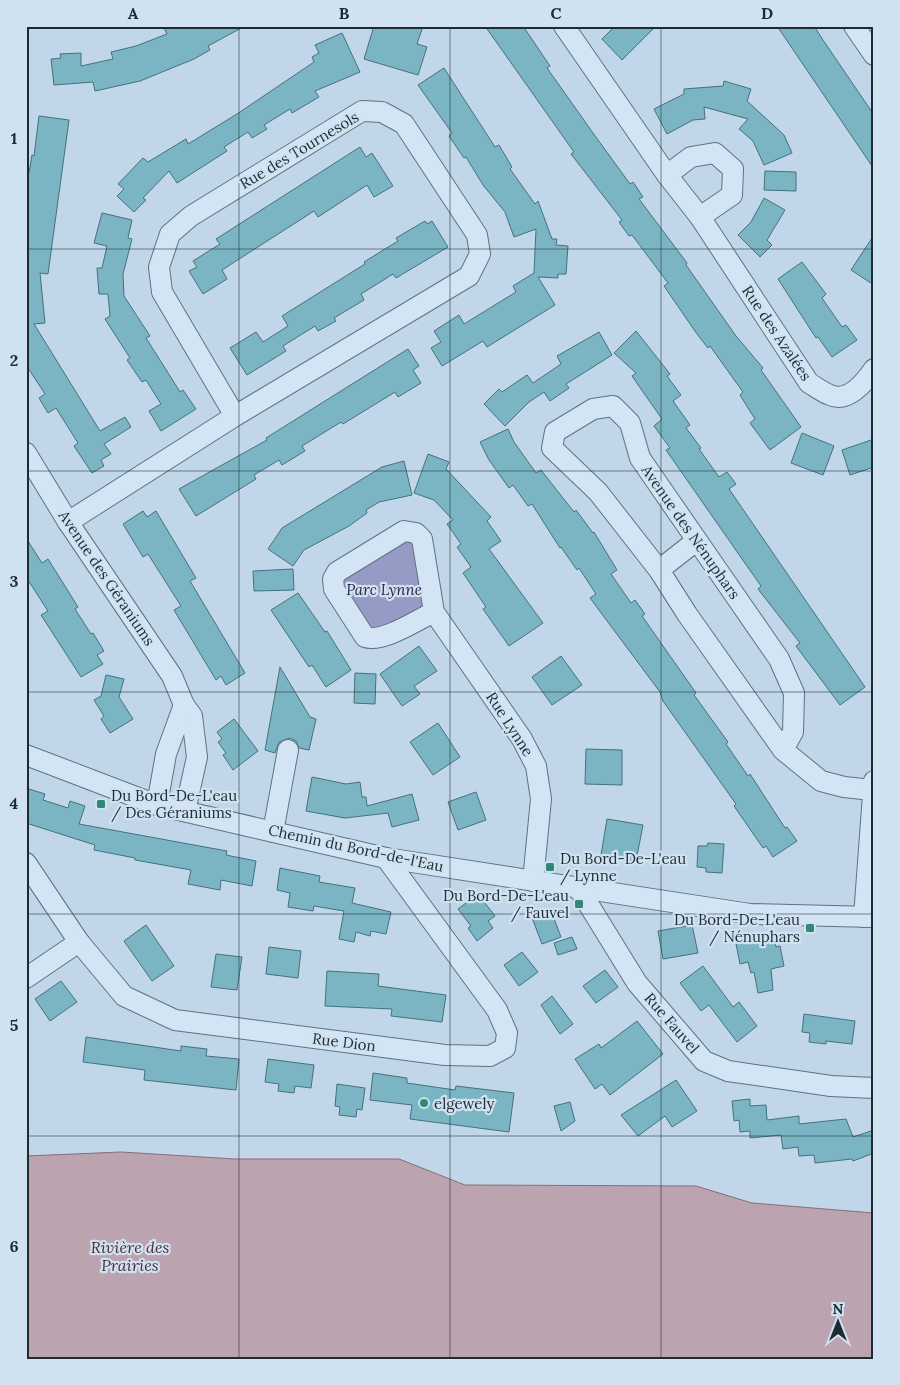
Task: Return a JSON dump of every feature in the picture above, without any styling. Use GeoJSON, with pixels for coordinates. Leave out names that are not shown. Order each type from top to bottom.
{"type":"FeatureCollection","features":[{"type":"Feature","properties":{"kind":"street"},"geometry":{"type":"LineString","coordinates":[[854,26],[874,55]]}},
{"type":"Feature","properties":{"kind":"street","name":"Rue des Azalées"},"geometry":{"type":"LineString","coordinates":[[565,27],[667,175],[700,217],[809,383],[832,396],[850,394],[865,382],[874,369]]}},
{"type":"Feature","properties":{"kind":"street","name":"Rue des Tournesols"},"geometry":{"type":"LineString","coordinates":[[68,522],[235,416],[469,276],[480,254],[477,235],[404,124],[382,112],[362,111],[191,216],[170,234],[159,267],[162,292],[235,416]]}},
{"type":"Feature","properties":{"kind":"street"},"geometry":{"type":"LineString","coordinates":[[667,175],[691,157],[715,153],[733,168],[732,195],[700,217]]}},
{"type":"Feature","properties":{"kind":"street","name":"Avenue des Nénuphars"},"geometry":{"type":"LineString","coordinates":[[783,750],[793,732],[794,693],[779,659],[640,458],[630,423],[613,406],[593,410],[555,432],[552,448],[598,492],[659,570],[687,614],[783,750],[821,782],[844,787],[873,785],[869,917]]}},
{"type":"Feature","properties":{"kind":"street","name":"Avenue des Géraniums"},"geometry":{"type":"LineString","coordinates":[[26,453],[68,522],[172,676],[184,705],[192,716],[197,757],[185,811]]}},
{"type":"Feature","properties":{"kind":"street","name":"Rue Lynne"},"geometry":{"type":"LineString","coordinates":[[434,612],[383,637],[372,639],[366,637],[334,589],[333,579],[337,572],[404,531],[416,533],[422,538],[434,612],[522,739],[536,766],[541,799],[533,881]]}},
{"type":"Feature","properties":{"kind":"street"},"geometry":{"type":"LineString","coordinates":[[659,570],[696,541]]}},
{"type":"Feature","properties":{"kind":"street"},"geometry":{"type":"LineString","coordinates":[[157,805],[166,754],[184,705]]}},
{"type":"Feature","properties":{"kind":"street"},"geometry":{"type":"LineString","coordinates":[[273,832],[288,750]]}},
{"type":"Feature","properties":{"kind":"street","name":"Chemin du Bord-de-l'Eau"},"geometry":{"type":"LineString","coordinates":[[26,756],[157,805],[386,858],[750,914],[869,917]]}},
{"type":"Feature","properties":{"kind":"street","name":"Rue Dion"},"geometry":{"type":"LineString","coordinates":[[26,863],[78,942],[124,996],[175,1020],[445,1055],[490,1056],[505,1048],[507,1033],[497,1010],[386,858]]}},
{"type":"Feature","properties":{"kind":"street","name":"Rue Fauvel"},"geometry":{"type":"LineString","coordinates":[[579,889],[638,982],[704,1061],[728,1071],[831,1086],[874,1088]]}},
{"type":"Feature","properties":{"kind":"street"},"geometry":{"type":"LineString","coordinates":[[26,978],[78,942]]}},
{"type":"Feature","properties":{"kind":"green space","name":"Parc Lynne"},"geometry":{"type":"Polygon","coordinates":[[[400,541],[410,542],[414,547],[425,607],[382,628],[368,628],[342,589],[344,574],[400,541]]]}},
{"type":"Feature","properties":{"kind":"water","name":"Rivière des Prairies"},"geometry":{"type":"Polygon","coordinates":[[[121,1152],[235,1159],[399,1159],[465,1185],[696,1186],[752,1203],[874,1213],[874,1359],[26,1359],[26,1156],[121,1152]]]}},
{"type":"Feature","properties":{"kind":"building"},"geometry":{"type":"Polygon","coordinates":[[[163,26],[245,26],[208,46],[210,50],[194,59],[140,81],[95,91],[93,82],[54,85],[51,59],[61,58],[60,54],[81,53],[81,66],[113,59],[111,52],[136,46],[167,34],[163,26]]]}},
{"type":"Feature","properties":{"kind":"building"},"geometry":{"type":"Polygon","coordinates":[[[374,26],[414,26],[422,29],[417,44],[427,47],[418,75],[364,59],[374,26]]]}},
{"type":"Feature","properties":{"kind":"building"},"geometry":{"type":"Polygon","coordinates":[[[485,26],[523,26],[550,66],[547,68],[630,184],[633,182],[643,197],[639,199],[687,263],[686,265],[736,336],[763,368],[761,370],[801,427],[770,450],[750,423],[755,419],[740,395],[743,392],[710,346],[708,348],[697,334],[664,286],[668,283],[632,235],[629,236],[619,222],[622,220],[571,154],[574,152],[485,26]]]}},
{"type":"Feature","properties":{"kind":"building"},"geometry":{"type":"Polygon","coordinates":[[[615,26],[656,26],[622,60],[602,39],[615,26]]]}},
{"type":"Feature","properties":{"kind":"building"},"geometry":{"type":"Polygon","coordinates":[[[777,26],[814,26],[874,115],[874,169],[777,26]]]}},
{"type":"Feature","properties":{"kind":"building"},"geometry":{"type":"Polygon","coordinates":[[[342,33],[360,72],[315,91],[319,97],[292,113],[290,109],[264,125],[267,129],[252,138],[248,132],[224,147],[227,151],[177,183],[169,171],[143,198],[146,200],[134,212],[117,196],[124,189],[118,184],[143,158],[148,162],[186,139],[188,144],[237,114],[314,62],[312,57],[319,53],[315,45],[342,33]]]}},
{"type":"Feature","properties":{"kind":"building"},"geometry":{"type":"Polygon","coordinates":[[[444,68],[495,147],[499,145],[512,167],[510,169],[535,204],[538,201],[552,239],[557,239],[556,245],[568,246],[566,274],[558,274],[558,278],[538,277],[555,305],[487,347],[483,341],[442,366],[431,348],[441,342],[434,331],[459,315],[464,324],[516,292],[513,286],[534,273],[536,229],[514,237],[505,212],[483,185],[466,157],[464,158],[449,136],[452,133],[418,85],[444,68]]]}},
{"type":"Feature","properties":{"kind":"building"},"geometry":{"type":"Polygon","coordinates":[[[724,81],[751,89],[747,101],[784,135],[792,153],[764,165],[753,141],[739,129],[748,119],[704,107],[705,119],[693,120],[667,134],[654,109],[684,94],[684,89],[723,86],[724,81]]]}},
{"type":"Feature","properties":{"kind":"building"},"geometry":{"type":"Polygon","coordinates":[[[39,116],[69,120],[48,274],[40,273],[45,323],[34,324],[100,431],[125,417],[131,427],[104,444],[111,454],[101,460],[104,466],[92,473],[74,446],[78,443],[56,408],[48,413],[39,398],[45,394],[26,365],[26,172],[29,173],[32,155],[34,156],[39,116]]]}},
{"type":"Feature","properties":{"kind":"building"},"geometry":{"type":"Polygon","coordinates":[[[360,147],[366,157],[372,153],[393,186],[374,197],[367,185],[318,217],[314,211],[222,270],[227,279],[203,294],[189,271],[197,267],[193,261],[220,244],[216,239],[360,147]]]}},
{"type":"Feature","properties":{"kind":"building"},"geometry":{"type":"Polygon","coordinates":[[[765,171],[796,172],[796,191],[764,190],[765,171]]]}},
{"type":"Feature","properties":{"kind":"building"},"geometry":{"type":"Polygon","coordinates":[[[764,198],[785,210],[767,240],[772,245],[760,257],[738,235],[751,222],[764,198]]]}},
{"type":"Feature","properties":{"kind":"building"},"geometry":{"type":"Polygon","coordinates":[[[102,213],[132,220],[128,238],[132,239],[123,274],[124,296],[150,336],[146,338],[180,392],[183,390],[196,409],[161,431],[149,411],[161,404],[146,380],[142,382],[127,360],[130,358],[105,319],[110,316],[108,294],[99,294],[97,268],[102,268],[107,246],[94,243],[102,213]]]}},
{"type":"Feature","properties":{"kind":"building"},"geometry":{"type":"Polygon","coordinates":[[[425,221],[427,224],[432,221],[448,247],[396,278],[393,274],[361,294],[364,300],[334,318],[336,321],[318,331],[315,326],[283,346],[286,351],[247,375],[230,348],[256,332],[263,342],[288,326],[282,316],[365,264],[364,262],[398,241],[396,238],[425,221]]]}},
{"type":"Feature","properties":{"kind":"building"},"geometry":{"type":"Polygon","coordinates":[[[874,235],[874,285],[851,270],[874,235]]]}},
{"type":"Feature","properties":{"kind":"building"},"geometry":{"type":"Polygon","coordinates":[[[802,262],[826,294],[822,298],[842,327],[846,325],[857,340],[832,357],[818,337],[816,338],[778,279],[802,262]]]}},
{"type":"Feature","properties":{"kind":"building"},"geometry":{"type":"Polygon","coordinates":[[[636,331],[670,374],[667,376],[681,395],[673,401],[690,425],[686,428],[701,448],[699,449],[719,477],[727,472],[736,484],[729,489],[865,687],[840,705],[796,646],[800,643],[758,589],[761,586],[666,450],[670,448],[654,426],[662,419],[632,376],[636,373],[614,353],[636,331]]]}},
{"type":"Feature","properties":{"kind":"building"},"geometry":{"type":"Polygon","coordinates":[[[599,332],[612,355],[566,384],[569,388],[550,401],[544,392],[529,402],[505,426],[484,404],[499,389],[502,392],[527,375],[533,383],[561,364],[557,356],[599,332]]]}},
{"type":"Feature","properties":{"kind":"building"},"geometry":{"type":"Polygon","coordinates":[[[408,349],[419,366],[413,370],[421,383],[398,397],[395,392],[343,424],[341,422],[302,446],[305,451],[282,465],[279,460],[254,475],[256,479],[196,516],[179,489],[267,440],[266,438],[408,349]]]}},
{"type":"Feature","properties":{"kind":"building"},"geometry":{"type":"Polygon","coordinates":[[[508,429],[514,442],[536,473],[541,470],[574,512],[576,510],[594,532],[617,570],[611,574],[631,603],[635,600],[645,614],[642,616],[696,693],[694,695],[728,742],[726,744],[748,776],[750,774],[785,828],[787,827],[797,841],[773,857],[766,846],[763,848],[734,806],[736,804],[663,701],[660,692],[590,598],[596,594],[579,568],[577,570],[560,548],[532,504],[528,506],[513,485],[509,488],[489,460],[480,442],[508,429]]]}},
{"type":"Feature","properties":{"kind":"building"},"geometry":{"type":"Polygon","coordinates":[[[802,433],[834,446],[823,475],[791,463],[802,433]]]}},
{"type":"Feature","properties":{"kind":"building"},"geometry":{"type":"Polygon","coordinates":[[[874,439],[874,467],[850,475],[842,450],[874,439]]]}},
{"type":"Feature","properties":{"kind":"building"},"geometry":{"type":"Polygon","coordinates":[[[428,454],[449,462],[446,469],[491,517],[487,521],[501,541],[489,549],[543,623],[509,646],[483,609],[486,607],[463,573],[471,567],[457,547],[461,544],[447,524],[453,520],[434,500],[414,493],[428,454]]]}},
{"type":"Feature","properties":{"kind":"building"},"geometry":{"type":"Polygon","coordinates":[[[404,461],[412,495],[379,502],[366,510],[367,513],[349,526],[304,550],[293,566],[268,549],[282,528],[382,467],[404,461]]]}},
{"type":"Feature","properties":{"kind":"building"},"geometry":{"type":"Polygon","coordinates":[[[143,511],[147,517],[156,511],[196,578],[190,581],[245,673],[226,685],[221,676],[216,680],[174,610],[181,606],[148,554],[143,557],[123,524],[143,511]]]}},
{"type":"Feature","properties":{"kind":"building"},"geometry":{"type":"Polygon","coordinates":[[[26,538],[42,563],[48,559],[78,607],[75,609],[104,651],[97,655],[103,664],[81,677],[41,615],[48,611],[26,577],[26,538]]]}},
{"type":"Feature","properties":{"kind":"building"},"geometry":{"type":"Polygon","coordinates":[[[293,569],[294,590],[254,591],[253,571],[293,569]]]}},
{"type":"Feature","properties":{"kind":"building"},"geometry":{"type":"Polygon","coordinates":[[[298,593],[325,632],[327,631],[351,670],[326,687],[312,665],[309,667],[271,610],[298,593]]]}},
{"type":"Feature","properties":{"kind":"building"},"geometry":{"type":"Polygon","coordinates":[[[419,646],[437,671],[414,686],[420,694],[402,706],[380,674],[419,646]]]}},
{"type":"Feature","properties":{"kind":"building"},"geometry":{"type":"Polygon","coordinates":[[[561,656],[582,685],[552,705],[532,677],[561,656]]]}},
{"type":"Feature","properties":{"kind":"building"},"geometry":{"type":"Polygon","coordinates":[[[280,667],[310,717],[316,719],[309,750],[299,748],[296,741],[290,738],[279,742],[275,753],[265,750],[280,667]]]}},
{"type":"Feature","properties":{"kind":"building"},"geometry":{"type":"Polygon","coordinates":[[[355,673],[376,674],[375,704],[354,703],[355,673]]]}},
{"type":"Feature","properties":{"kind":"building"},"geometry":{"type":"Polygon","coordinates":[[[106,675],[124,679],[119,697],[133,719],[110,733],[101,719],[104,716],[94,700],[101,696],[106,675]]]}},
{"type":"Feature","properties":{"kind":"building"},"geometry":{"type":"Polygon","coordinates":[[[234,719],[258,751],[233,770],[223,755],[226,753],[218,742],[222,739],[217,732],[234,719]]]}},
{"type":"Feature","properties":{"kind":"building"},"geometry":{"type":"Polygon","coordinates":[[[438,723],[460,757],[433,775],[410,742],[438,723]]]}},
{"type":"Feature","properties":{"kind":"building"},"geometry":{"type":"Polygon","coordinates":[[[586,749],[622,750],[622,785],[585,784],[586,749]]]}},
{"type":"Feature","properties":{"kind":"building"},"geometry":{"type":"Polygon","coordinates":[[[312,777],[346,784],[360,782],[362,797],[366,797],[367,806],[412,794],[419,820],[392,827],[388,813],[345,818],[306,811],[312,777]]]}},
{"type":"Feature","properties":{"kind":"building"},"geometry":{"type":"Polygon","coordinates":[[[29,789],[45,794],[43,800],[68,808],[70,801],[85,806],[79,824],[227,851],[226,855],[256,861],[252,886],[221,880],[220,890],[188,884],[191,870],[135,860],[135,858],[94,850],[95,845],[26,823],[26,798],[29,789]]]}},
{"type":"Feature","properties":{"kind":"building"},"geometry":{"type":"Polygon","coordinates":[[[476,792],[486,820],[458,830],[448,802],[476,792]]]}},
{"type":"Feature","properties":{"kind":"building"},"geometry":{"type":"Polygon","coordinates":[[[607,819],[643,825],[636,861],[601,855],[607,819]]]}},
{"type":"Feature","properties":{"kind":"building"},"geometry":{"type":"Polygon","coordinates":[[[708,843],[724,844],[722,873],[706,872],[706,868],[697,867],[698,846],[707,846],[708,843]]]}},
{"type":"Feature","properties":{"kind":"building"},"geometry":{"type":"Polygon","coordinates":[[[280,868],[320,876],[319,882],[355,888],[352,903],[391,912],[386,934],[371,931],[370,936],[356,932],[354,942],[339,939],[344,911],[314,906],[313,911],[288,907],[290,893],[277,890],[280,868]]]}},
{"type":"Feature","properties":{"kind":"building"},"geometry":{"type":"Polygon","coordinates":[[[478,894],[495,916],[488,921],[493,928],[477,941],[468,928],[471,926],[458,909],[478,894]]]}},
{"type":"Feature","properties":{"kind":"building"},"geometry":{"type":"Polygon","coordinates":[[[550,908],[561,937],[542,944],[531,915],[550,908]]]}},
{"type":"Feature","properties":{"kind":"building"},"geometry":{"type":"Polygon","coordinates":[[[146,925],[174,966],[152,981],[124,941],[146,925]]]}},
{"type":"Feature","properties":{"kind":"building"},"geometry":{"type":"Polygon","coordinates":[[[692,925],[698,953],[663,959],[658,931],[692,925]]]}},
{"type":"Feature","properties":{"kind":"building"},"geometry":{"type":"Polygon","coordinates":[[[572,937],[577,949],[558,955],[554,943],[572,937]]]}},
{"type":"Feature","properties":{"kind":"building"},"geometry":{"type":"Polygon","coordinates":[[[774,938],[776,947],[780,946],[784,966],[771,969],[773,990],[758,993],[754,972],[751,973],[748,962],[740,964],[736,944],[774,938]]]}},
{"type":"Feature","properties":{"kind":"building"},"geometry":{"type":"Polygon","coordinates":[[[269,947],[301,951],[298,978],[266,974],[269,947]]]}},
{"type":"Feature","properties":{"kind":"building"},"geometry":{"type":"Polygon","coordinates":[[[522,952],[538,972],[519,986],[504,965],[522,952]]]}},
{"type":"Feature","properties":{"kind":"building"},"geometry":{"type":"Polygon","coordinates":[[[216,954],[242,957],[237,990],[211,987],[216,954]]]}},
{"type":"Feature","properties":{"kind":"building"},"geometry":{"type":"Polygon","coordinates":[[[703,966],[733,1007],[739,1002],[757,1026],[737,1042],[709,1005],[701,1011],[680,983],[703,966]]]}},
{"type":"Feature","properties":{"kind":"building"},"geometry":{"type":"Polygon","coordinates":[[[605,970],[618,987],[596,1003],[583,986],[605,970]]]}},
{"type":"Feature","properties":{"kind":"building"},"geometry":{"type":"Polygon","coordinates":[[[327,971],[379,974],[378,986],[446,995],[442,1022],[391,1016],[392,1009],[325,1006],[327,971]]]}},
{"type":"Feature","properties":{"kind":"building"},"geometry":{"type":"Polygon","coordinates":[[[61,981],[77,1002],[50,1021],[35,999],[61,981]]]}},
{"type":"Feature","properties":{"kind":"building"},"geometry":{"type":"Polygon","coordinates":[[[552,996],[573,1024],[560,1034],[541,1005],[552,996]]]}},
{"type":"Feature","properties":{"kind":"building"},"geometry":{"type":"Polygon","coordinates":[[[804,1014],[855,1021],[852,1044],[826,1041],[826,1044],[809,1042],[810,1033],[802,1032],[804,1014]]]}},
{"type":"Feature","properties":{"kind":"building"},"geometry":{"type":"Polygon","coordinates":[[[637,1021],[663,1054],[610,1095],[602,1084],[595,1089],[575,1059],[599,1044],[601,1048],[637,1021]]]}},
{"type":"Feature","properties":{"kind":"building"},"geometry":{"type":"Polygon","coordinates":[[[86,1037],[181,1051],[181,1046],[207,1049],[206,1056],[239,1059],[236,1090],[144,1080],[145,1070],[83,1062],[86,1037]]]}},
{"type":"Feature","properties":{"kind":"building"},"geometry":{"type":"Polygon","coordinates":[[[268,1059],[314,1065],[311,1088],[295,1086],[294,1093],[278,1091],[279,1084],[265,1082],[268,1059]]]}},
{"type":"Feature","properties":{"kind":"building"},"geometry":{"type":"Polygon","coordinates":[[[373,1073],[407,1078],[407,1083],[455,1090],[456,1086],[514,1093],[509,1132],[410,1119],[412,1105],[370,1100],[373,1073]]]}},
{"type":"Feature","properties":{"kind":"building"},"geometry":{"type":"Polygon","coordinates":[[[676,1080],[697,1111],[672,1127],[665,1116],[638,1136],[621,1115],[676,1080]]]}},
{"type":"Feature","properties":{"kind":"building"},"geometry":{"type":"Polygon","coordinates":[[[337,1084],[365,1088],[362,1110],[357,1109],[356,1117],[339,1115],[340,1107],[335,1106],[337,1084]]]}},
{"type":"Feature","properties":{"kind":"building"},"geometry":{"type":"Polygon","coordinates":[[[750,1099],[750,1106],[766,1105],[767,1120],[799,1116],[799,1124],[846,1119],[853,1137],[874,1130],[874,1153],[853,1161],[852,1159],[815,1163],[814,1155],[799,1156],[798,1147],[783,1149],[781,1135],[750,1138],[750,1131],[740,1132],[739,1120],[734,1121],[732,1101],[750,1099]]]}},
{"type":"Feature","properties":{"kind":"building"},"geometry":{"type":"Polygon","coordinates":[[[570,1102],[575,1121],[561,1131],[554,1106],[570,1102]]]}},
{"type":"Feature","properties":{"kind":"place","name":"Du Bord-De-L'eau / Des Géraniums"},"geometry":{"type":"Point","coordinates":[101,804]}},
{"type":"Feature","properties":{"kind":"place","name":"Du Bord-De-L'eau / Lynne"},"geometry":{"type":"Point","coordinates":[550,867]}},
{"type":"Feature","properties":{"kind":"place","name":"Du Bord-De-L'eau / Fauvel"},"geometry":{"type":"Point","coordinates":[579,904]}},
{"type":"Feature","properties":{"kind":"place","name":"Du Bord-De-L'eau / Nénuphars"},"geometry":{"type":"Point","coordinates":[810,928]}},
{"type":"Feature","properties":{"kind":"place","name":"elgewely"},"geometry":{"type":"Point","coordinates":[424,1103]}}]}
